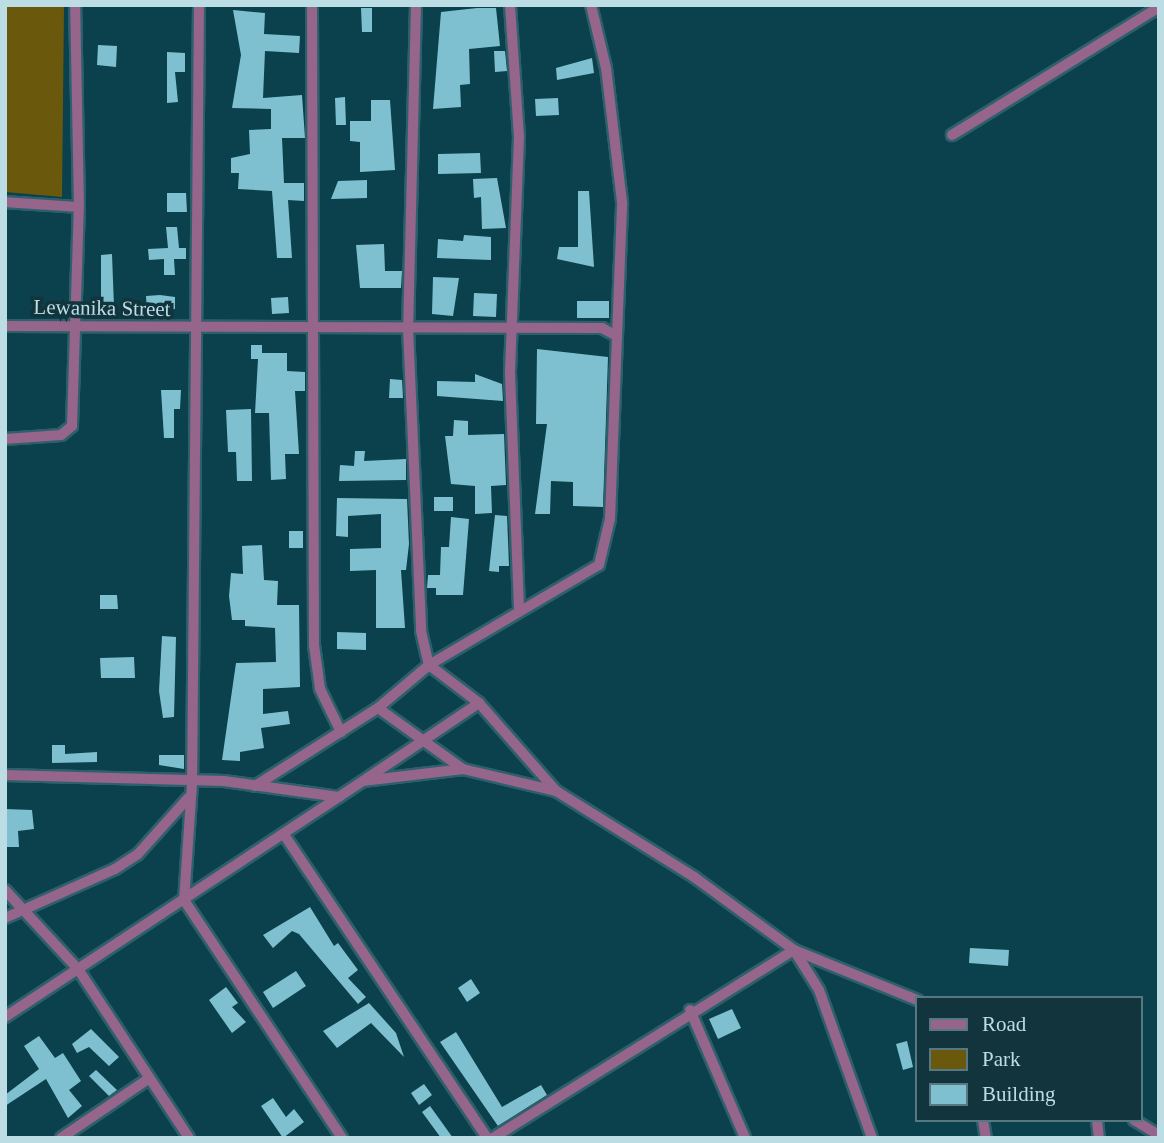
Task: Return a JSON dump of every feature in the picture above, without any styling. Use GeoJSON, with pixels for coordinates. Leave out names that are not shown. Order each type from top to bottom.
{"type":"FeatureCollection","features":[{"type":"Feature","properties":{"kind":"street"},"geometry":{"type":"LineString","coordinates":[[5,439],[61,435],[72,426],[79,208],[75,5]]}},
{"type":"Feature","properties":{"kind":"street"},"geometry":{"type":"LineString","coordinates":[[199,5],[192,784],[188,798],[184,900],[342,1138]]}},
{"type":"Feature","properties":{"kind":"street"},"geometry":{"type":"LineString","coordinates":[[312,5],[311,328],[316,670],[341,732]]}},
{"type":"Feature","properties":{"kind":"street"},"geometry":{"type":"LineString","coordinates":[[416,5],[408,328],[418,614],[429,665],[480,703],[556,791],[694,877],[794,950],[916,1000]]}},
{"type":"Feature","properties":{"kind":"street"},"geometry":{"type":"LineString","coordinates":[[510,5],[519,137],[510,331],[519,609]]}},
{"type":"Feature","properties":{"kind":"street"},"geometry":{"type":"LineString","coordinates":[[255,786],[378,708],[429,665],[519,609],[599,565],[610,519],[622,202],[606,68],[591,5]]}},
{"type":"Feature","properties":{"kind":"street"},"geometry":{"type":"LineString","coordinates":[[952,135],[1159,7]]}},
{"type":"Feature","properties":{"kind":"street"},"geometry":{"type":"LineString","coordinates":[[5,202],[79,208]]}},
{"type":"Feature","properties":{"kind":"street","name":"Lewanika Street"},"geometry":{"type":"LineString","coordinates":[[5,326],[510,331],[602,328],[615,335]]}},
{"type":"Feature","properties":{"kind":"street"},"geometry":{"type":"LineString","coordinates":[[5,1017],[285,836],[480,703]]}},
{"type":"Feature","properties":{"kind":"street"},"geometry":{"type":"LineString","coordinates":[[378,708],[463,769]]}},
{"type":"Feature","properties":{"kind":"street"},"geometry":{"type":"LineString","coordinates":[[363,781],[463,769],[556,791]]}},
{"type":"Feature","properties":{"kind":"street"},"geometry":{"type":"LineString","coordinates":[[5,775],[255,786],[339,797]]}},
{"type":"Feature","properties":{"kind":"street"},"geometry":{"type":"LineString","coordinates":[[5,918],[24,905],[115,869],[147,845],[188,798]]}},
{"type":"Feature","properties":{"kind":"street"},"geometry":{"type":"LineString","coordinates":[[285,836],[487,1138]]}},
{"type":"Feature","properties":{"kind":"street"},"geometry":{"type":"LineString","coordinates":[[5,890],[24,905],[78,969],[189,1138]]}},
{"type":"Feature","properties":{"kind":"street"},"geometry":{"type":"LineString","coordinates":[[493,1138],[690,1010],[794,950]]}},
{"type":"Feature","properties":{"kind":"street"},"geometry":{"type":"LineString","coordinates":[[794,950],[819,990],[872,1138]]}},
{"type":"Feature","properties":{"kind":"street"},"geometry":{"type":"LineString","coordinates":[[690,1010],[745,1138]]}},
{"type":"Feature","properties":{"kind":"street"},"geometry":{"type":"LineString","coordinates":[[61,1138],[148,1079]]}},
{"type":"Feature","properties":{"kind":"street"},"geometry":{"type":"LineString","coordinates":[[1137,1122],[1159,1135]]}},
{"type":"Feature","properties":{"kind":"green space"},"geometry":{"type":"Polygon","coordinates":[[[5,5],[64,5],[62,197],[5,192],[5,5]]]}},
{"type":"Feature","properties":{"kind":"building"},"geometry":{"type":"Polygon","coordinates":[[[361,8],[372,8],[372,32],[362,32],[361,8]]]}},
{"type":"Feature","properties":{"kind":"building"},"geometry":{"type":"Polygon","coordinates":[[[496,8],[500,46],[469,49],[470,84],[460,85],[461,107],[433,109],[441,12],[496,8]]]}},
{"type":"Feature","properties":{"kind":"building"},"geometry":{"type":"Polygon","coordinates":[[[233,10],[265,13],[264,34],[300,36],[299,53],[265,51],[263,98],[302,95],[305,138],[282,138],[284,183],[304,183],[304,201],[288,200],[292,258],[277,258],[272,191],[238,189],[239,173],[231,173],[231,158],[250,154],[249,130],[271,129],[271,109],[232,108],[241,55],[233,10]]]}},
{"type":"Feature","properties":{"kind":"building"},"geometry":{"type":"Polygon","coordinates":[[[98,45],[117,46],[116,67],[97,65],[98,45]]]}},
{"type":"Feature","properties":{"kind":"building"},"geometry":{"type":"Polygon","coordinates":[[[494,51],[505,51],[507,71],[495,72],[494,51]]]}},
{"type":"Feature","properties":{"kind":"building"},"geometry":{"type":"Polygon","coordinates":[[[167,52],[185,53],[185,72],[175,72],[178,102],[167,103],[167,52]]]}},
{"type":"Feature","properties":{"kind":"building"},"geometry":{"type":"Polygon","coordinates":[[[592,58],[594,73],[557,80],[556,68],[592,58]]]}},
{"type":"Feature","properties":{"kind":"building"},"geometry":{"type":"Polygon","coordinates":[[[345,97],[346,125],[336,125],[335,98],[345,97]]]}},
{"type":"Feature","properties":{"kind":"building"},"geometry":{"type":"Polygon","coordinates":[[[558,98],[559,115],[536,116],[535,99],[558,98]]]}},
{"type":"Feature","properties":{"kind":"building"},"geometry":{"type":"Polygon","coordinates":[[[371,100],[390,100],[395,170],[360,172],[360,142],[350,141],[350,121],[371,121],[371,100]]]}},
{"type":"Feature","properties":{"kind":"building"},"geometry":{"type":"Polygon","coordinates":[[[480,153],[481,173],[438,174],[438,154],[480,153]]]}},
{"type":"Feature","properties":{"kind":"building"},"geometry":{"type":"Polygon","coordinates":[[[497,178],[506,228],[482,229],[481,197],[474,198],[473,179],[497,178]]]}},
{"type":"Feature","properties":{"kind":"building"},"geometry":{"type":"Polygon","coordinates":[[[367,180],[367,198],[331,199],[338,181],[367,180]]]}},
{"type":"Feature","properties":{"kind":"building"},"geometry":{"type":"Polygon","coordinates":[[[578,191],[589,191],[594,267],[557,259],[559,247],[578,247],[578,191]]]}},
{"type":"Feature","properties":{"kind":"building"},"geometry":{"type":"Polygon","coordinates":[[[167,193],[186,193],[187,212],[167,212],[167,193]]]}},
{"type":"Feature","properties":{"kind":"building"},"geometry":{"type":"Polygon","coordinates":[[[166,227],[177,227],[179,248],[186,248],[186,259],[174,259],[175,275],[164,275],[164,259],[149,260],[148,249],[168,248],[166,227]]]}},
{"type":"Feature","properties":{"kind":"building"},"geometry":{"type":"Polygon","coordinates":[[[464,235],[491,237],[491,260],[437,258],[438,239],[463,241],[464,235]]]}},
{"type":"Feature","properties":{"kind":"building"},"geometry":{"type":"Polygon","coordinates":[[[384,244],[385,271],[402,271],[401,288],[360,288],[356,245],[384,244]]]}},
{"type":"Feature","properties":{"kind":"building"},"geometry":{"type":"Polygon","coordinates":[[[112,254],[114,307],[101,307],[101,255],[112,254]]]}},
{"type":"Feature","properties":{"kind":"building"},"geometry":{"type":"Polygon","coordinates":[[[433,277],[459,278],[453,316],[432,314],[433,277]]]}},
{"type":"Feature","properties":{"kind":"building"},"geometry":{"type":"Polygon","coordinates":[[[474,293],[497,294],[496,317],[473,316],[474,293]]]}},
{"type":"Feature","properties":{"kind":"building"},"geometry":{"type":"Polygon","coordinates":[[[146,296],[175,297],[175,309],[147,312],[146,296]]]}},
{"type":"Feature","properties":{"kind":"building"},"geometry":{"type":"Polygon","coordinates":[[[288,297],[289,313],[272,314],[271,298],[288,297]]]}},
{"type":"Feature","properties":{"kind":"building"},"geometry":{"type":"Polygon","coordinates":[[[577,301],[609,301],[609,318],[577,318],[577,301]]]}},
{"type":"Feature","properties":{"kind":"building"},"geometry":{"type":"Polygon","coordinates":[[[251,345],[262,345],[262,353],[287,353],[287,371],[305,372],[305,391],[295,391],[299,454],[285,454],[286,479],[271,480],[269,413],[255,413],[258,359],[251,359],[251,345]]]}},
{"type":"Feature","properties":{"kind":"building"},"geometry":{"type":"Polygon","coordinates":[[[537,349],[608,357],[603,507],[573,506],[573,482],[551,481],[550,514],[535,514],[547,424],[536,424],[537,349]]]}},
{"type":"Feature","properties":{"kind":"building"},"geometry":{"type":"Polygon","coordinates":[[[475,374],[502,384],[503,401],[437,396],[437,381],[475,382],[475,374]]]}},
{"type":"Feature","properties":{"kind":"building"},"geometry":{"type":"Polygon","coordinates":[[[390,379],[402,380],[403,398],[389,398],[390,379]]]}},
{"type":"Feature","properties":{"kind":"building"},"geometry":{"type":"Polygon","coordinates":[[[161,390],[181,390],[180,409],[174,409],[174,438],[164,438],[161,390]]]}},
{"type":"Feature","properties":{"kind":"building"},"geometry":{"type":"Polygon","coordinates":[[[251,409],[252,481],[237,481],[236,452],[228,452],[226,410],[251,409]]]}},
{"type":"Feature","properties":{"kind":"building"},"geometry":{"type":"Polygon","coordinates":[[[454,420],[468,421],[468,435],[504,434],[506,485],[491,486],[492,513],[475,514],[475,486],[451,484],[445,436],[453,436],[454,420]]]}},
{"type":"Feature","properties":{"kind":"building"},"geometry":{"type":"Polygon","coordinates":[[[355,451],[365,451],[364,461],[406,459],[406,480],[339,481],[340,465],[354,466],[355,451]]]}},
{"type":"Feature","properties":{"kind":"building"},"geometry":{"type":"Polygon","coordinates":[[[434,497],[453,497],[453,511],[434,511],[434,497]]]}},
{"type":"Feature","properties":{"kind":"building"},"geometry":{"type":"Polygon","coordinates":[[[337,498],[407,499],[409,544],[406,570],[401,570],[405,628],[376,628],[376,570],[350,571],[350,549],[381,548],[381,514],[348,516],[348,537],[336,536],[337,498]]]}},
{"type":"Feature","properties":{"kind":"building"},"geometry":{"type":"Polygon","coordinates":[[[495,515],[507,516],[509,566],[499,566],[499,572],[489,571],[495,515]]]}},
{"type":"Feature","properties":{"kind":"building"},"geometry":{"type":"Polygon","coordinates":[[[451,517],[469,519],[463,595],[436,595],[436,588],[427,588],[428,575],[440,575],[441,547],[449,547],[451,517]]]}},
{"type":"Feature","properties":{"kind":"building"},"geometry":{"type":"Polygon","coordinates":[[[289,531],[303,531],[303,548],[289,548],[289,531]]]}},
{"type":"Feature","properties":{"kind":"building"},"geometry":{"type":"Polygon","coordinates":[[[262,545],[264,580],[278,581],[277,605],[299,605],[300,687],[263,689],[263,714],[288,711],[290,724],[261,728],[264,748],[240,752],[240,761],[222,760],[236,663],[276,662],[275,628],[245,626],[245,620],[232,620],[229,596],[231,573],[243,574],[242,546],[262,545]]]}},
{"type":"Feature","properties":{"kind":"building"},"geometry":{"type":"Polygon","coordinates":[[[100,595],[117,595],[118,609],[100,609],[100,595]]]}},
{"type":"Feature","properties":{"kind":"building"},"geometry":{"type":"Polygon","coordinates":[[[337,632],[366,633],[366,650],[337,649],[337,632]]]}},
{"type":"Feature","properties":{"kind":"building"},"geometry":{"type":"Polygon","coordinates":[[[162,636],[176,637],[174,717],[163,718],[159,691],[162,636]]]}},
{"type":"Feature","properties":{"kind":"building"},"geometry":{"type":"Polygon","coordinates":[[[134,657],[135,678],[101,678],[100,658],[134,657]]]}},
{"type":"Feature","properties":{"kind":"building"},"geometry":{"type":"Polygon","coordinates":[[[52,745],[65,745],[65,754],[97,752],[97,762],[52,763],[52,745]]]}},
{"type":"Feature","properties":{"kind":"building"},"geometry":{"type":"Polygon","coordinates":[[[159,755],[184,755],[184,769],[159,765],[159,755]]]}},
{"type":"Feature","properties":{"kind":"building"},"geometry":{"type":"Polygon","coordinates":[[[5,809],[32,810],[34,829],[18,831],[19,847],[5,847],[5,809]]]}},
{"type":"Feature","properties":{"kind":"building"},"geometry":{"type":"Polygon","coordinates":[[[310,907],[334,946],[338,943],[358,970],[348,978],[366,997],[358,1004],[299,934],[292,931],[273,948],[263,935],[310,907]]]}},
{"type":"Feature","properties":{"kind":"building"},"geometry":{"type":"Polygon","coordinates":[[[970,948],[1009,950],[1008,966],[969,963],[970,948]]]}},
{"type":"Feature","properties":{"kind":"building"},"geometry":{"type":"Polygon","coordinates":[[[296,971],[306,986],[273,1008],[263,992],[296,971]]]}},
{"type":"Feature","properties":{"kind":"building"},"geometry":{"type":"Polygon","coordinates":[[[471,979],[480,993],[467,1002],[458,988],[471,979]]]}},
{"type":"Feature","properties":{"kind":"building"},"geometry":{"type":"Polygon","coordinates":[[[226,987],[238,1003],[232,1007],[246,1022],[232,1033],[209,1000],[226,987]]]}},
{"type":"Feature","properties":{"kind":"building"},"geometry":{"type":"Polygon","coordinates":[[[369,1003],[396,1033],[404,1057],[371,1023],[337,1048],[323,1031],[369,1003]]]}},
{"type":"Feature","properties":{"kind":"building"},"geometry":{"type":"Polygon","coordinates":[[[732,1009],[741,1028],[718,1039],[709,1019],[732,1009]]]}},
{"type":"Feature","properties":{"kind":"building"},"geometry":{"type":"Polygon","coordinates":[[[91,1029],[119,1057],[109,1066],[89,1047],[77,1053],[72,1044],[91,1029]]]}},
{"type":"Feature","properties":{"kind":"building"},"geometry":{"type":"Polygon","coordinates":[[[456,1032],[502,1107],[541,1085],[547,1095],[498,1126],[440,1042],[456,1032]]]}},
{"type":"Feature","properties":{"kind":"building"},"geometry":{"type":"Polygon","coordinates":[[[39,1036],[55,1058],[63,1053],[81,1081],[69,1090],[82,1106],[68,1118],[46,1079],[5,1106],[5,1095],[39,1069],[24,1046],[39,1036]]]}},
{"type":"Feature","properties":{"kind":"building"},"geometry":{"type":"Polygon","coordinates":[[[907,1041],[913,1067],[903,1070],[896,1044],[907,1041]]]}},
{"type":"Feature","properties":{"kind":"building"},"geometry":{"type":"Polygon","coordinates":[[[96,1070],[117,1090],[109,1096],[89,1076],[96,1070]]]}},
{"type":"Feature","properties":{"kind":"building"},"geometry":{"type":"Polygon","coordinates":[[[424,1084],[432,1095],[419,1105],[411,1093],[424,1084]]]}},
{"type":"Feature","properties":{"kind":"building"},"geometry":{"type":"Polygon","coordinates":[[[273,1098],[286,1117],[294,1109],[304,1122],[283,1138],[261,1106],[273,1098]]]}},
{"type":"Feature","properties":{"kind":"building"},"geometry":{"type":"Polygon","coordinates":[[[430,1106],[453,1138],[441,1138],[422,1112],[430,1106]]]}}]}
